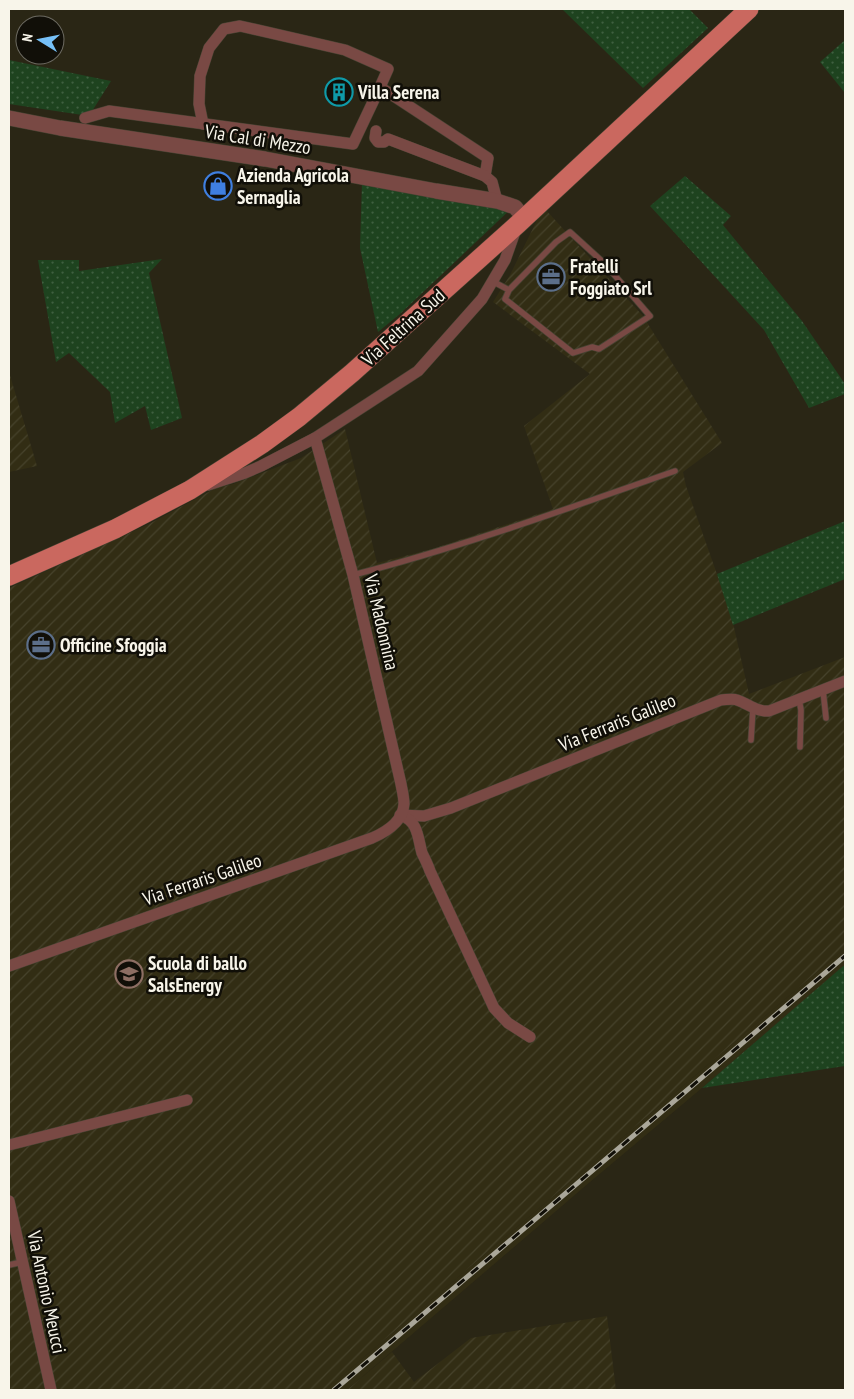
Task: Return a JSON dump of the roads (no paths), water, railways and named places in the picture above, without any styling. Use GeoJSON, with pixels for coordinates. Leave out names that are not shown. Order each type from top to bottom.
{"type":"FeatureCollection","features":[{"type":"Feature","properties":{"kind":"main road","name":"Via Feltrina Sud"},"geometry":{"type":"LineString","coordinates":[[9,576],[116,529],[190,490],[262,444],[327,395],[521,221],[749,9]]}},
{"type":"Feature","properties":{"kind":"street"},"geometry":{"type":"LineString","coordinates":[[85,118],[109,111],[203,124],[353,144],[388,68],[345,50],[240,26],[224,29],[209,48],[200,76],[199,104],[203,124]]}},
{"type":"Feature","properties":{"kind":"street"},"geometry":{"type":"LineString","coordinates":[[380,87],[488,158],[485,176]]}},
{"type":"Feature","properties":{"kind":"street","name":"Via Cal di Mezzo"},"geometry":{"type":"LineString","coordinates":[[9,118],[60,128],[265,159],[497,201],[515,207],[521,221]]}},
{"type":"Feature","properties":{"kind":"street"},"geometry":{"type":"LineString","coordinates":[[361,127],[376,131],[375,138],[378,142],[388,140],[485,176],[492,182],[497,201]]}},
{"type":"Feature","properties":{"kind":"street"},"geometry":{"type":"LineString","coordinates":[[190,490],[244,473],[315,438],[418,370],[482,299],[505,260],[521,221]]}},
{"type":"Feature","properties":{"kind":"street","name":"Via Madonnina"},"geometry":{"type":"LineString","coordinates":[[315,438],[353,574],[403,794],[404,802],[400,815]]}},
{"type":"Feature","properties":{"kind":"street","name":"Via Ferraris Galileo"},"geometry":{"type":"LineString","coordinates":[[9,966],[372,838],[388,829],[400,815],[424,816],[451,808],[720,700],[738,700],[753,708],[769,711],[845,681]]}},
{"type":"Feature","properties":{"kind":"street"},"geometry":{"type":"LineString","coordinates":[[400,815],[414,824],[430,871],[494,1008],[508,1023],[530,1037]]}},
{"type":"Feature","properties":{"kind":"street"},"geometry":{"type":"LineString","coordinates":[[9,1145],[187,1100]]}},
{"type":"Feature","properties":{"kind":"street","name":"Via Antonio Meucci"},"geometry":{"type":"LineString","coordinates":[[9,1201],[50,1390]]}},
{"type":"Feature","properties":{"kind":"lane"},"geometry":{"type":"LineString","coordinates":[[570,232],[604,264],[650,316],[599,349],[592,347],[573,353],[505,299],[509,290],[556,242],[570,232]]}},
{"type":"Feature","properties":{"kind":"lane"},"geometry":{"type":"LineString","coordinates":[[492,281],[509,290]]}},
{"type":"Feature","properties":{"kind":"lane"},"geometry":{"type":"LineString","coordinates":[[353,574],[376,569],[509,529],[675,471]]}},
{"type":"Feature","properties":{"kind":"lane"},"geometry":{"type":"LineString","coordinates":[[823,690],[826,718]]}},
{"type":"Feature","properties":{"kind":"lane"},"geometry":{"type":"LineString","coordinates":[[799,699],[801,710],[800,747]]}},
{"type":"Feature","properties":{"kind":"lane"},"geometry":{"type":"LineString","coordinates":[[751,740],[753,708]]}},
{"type":"Feature","properties":{"kind":"lane"},"geometry":{"type":"LineString","coordinates":[[9,1265],[22,1262]]}},
{"type":"Feature","properties":{"kind":"railway"},"geometry":{"type":"LineString","coordinates":[[334,1390],[845,956]]}},
{"type":"Feature","properties":{"kind":"place","name":"Villa Serena"},"geometry":{"type":"Point","coordinates":[339,92]}},
{"type":"Feature","properties":{"kind":"place","name":"Azienda Agricola Sernaglia"},"geometry":{"type":"Point","coordinates":[218,186]}},
{"type":"Feature","properties":{"kind":"place","name":"Fratelli Foggiato Srl"},"geometry":{"type":"Point","coordinates":[551,277]}},
{"type":"Feature","properties":{"kind":"place","name":"Officine Sfoggia"},"geometry":{"type":"Point","coordinates":[41,645]}},
{"type":"Feature","properties":{"kind":"place","name":"Scuola di ballo SalsEnergy"},"geometry":{"type":"Point","coordinates":[129,974]}}]}
